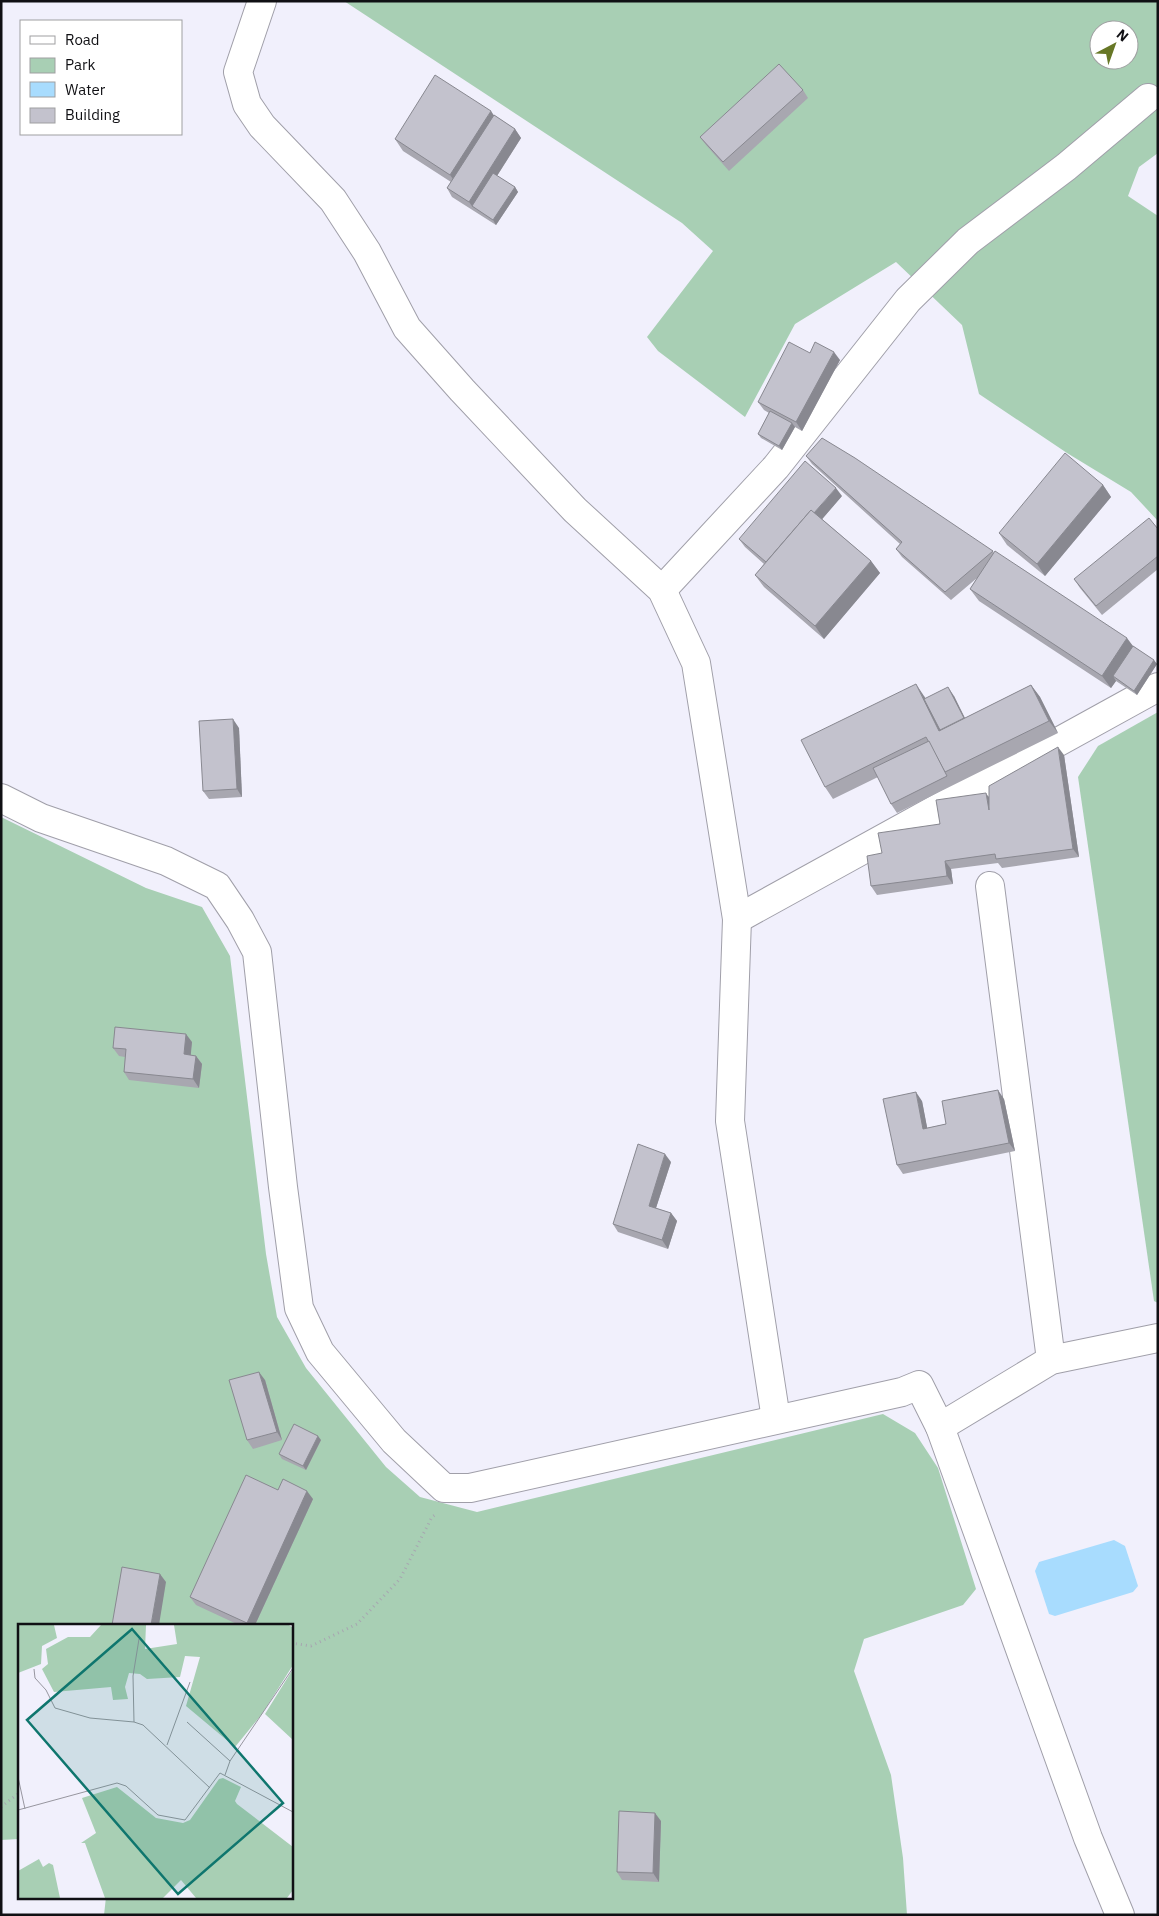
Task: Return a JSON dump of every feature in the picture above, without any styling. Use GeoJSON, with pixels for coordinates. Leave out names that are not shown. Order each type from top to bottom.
{"type":"FeatureCollection","features":[{"type":"Feature","properties":{"kind":"street"},"geometry":{"type":"LineString","coordinates":[[262,1],[238,72],[247,104],[262,126],[334,200],[367,252],[408,328],[462,390],[575,510],[662,590],[696,663],[737,919],[730,1121],[776,1419]]}},
{"type":"Feature","properties":{"kind":"street"},"geometry":{"type":"LineString","coordinates":[[662,590],[776,467],[914,294],[968,241],[1066,167],[1148,98]]}},
{"type":"Feature","properties":{"kind":"street"},"geometry":{"type":"LineString","coordinates":[[737,919],[1158,687]]}},
{"type":"Feature","properties":{"kind":"street"},"geometry":{"type":"LineString","coordinates":[[1,798],[41,818],[166,861],[218,886],[240,920],[257,952],[283,1187],[299,1308],[320,1352],[394,1441],[444,1488],[470,1488],[902,1392],[919,1385],[940,1426],[1088,1838],[1120,1915]]}},
{"type":"Feature","properties":{"kind":"street"},"geometry":{"type":"LineString","coordinates":[[990,886],[1051,1360]]}},
{"type":"Feature","properties":{"kind":"street"},"geometry":{"type":"LineString","coordinates":[[940,1426],[1051,1360],[1158,1338]]}},
{"type":"Feature","properties":{"kind":"path"},"geometry":{"type":"LineString","coordinates":[[292,1643],[311,1646],[357,1624],[400,1580],[432,1517],[470,1488]]}},
{"type":"Feature","properties":{"kind":"path"},"geometry":{"type":"LineString","coordinates":[[1,1807],[18,1794]]}},
{"type":"Feature","properties":{"kind":"green space"},"geometry":{"type":"Polygon","coordinates":[[[344,1],[1158,1],[1158,153],[1139,167],[1128,196],[1158,216],[1158,521],[1131,492],[1067,453],[979,394],[962,325],[896,262],[795,324],[745,417],[658,351],[647,337],[713,251],[682,223],[344,1]]]}},
{"type":"Feature","properties":{"kind":"green space"},"geometry":{"type":"Polygon","coordinates":[[[1158,712],[1158,1303],[1154,1301],[1078,777],[1098,746],[1158,712]]]}},
{"type":"Feature","properties":{"kind":"green space"},"geometry":{"type":"Polygon","coordinates":[[[1,817],[146,888],[202,907],[230,956],[266,1254],[277,1317],[306,1368],[386,1467],[420,1497],[477,1512],[883,1414],[915,1433],[938,1468],[976,1589],[963,1605],[864,1639],[854,1671],[891,1775],[903,1858],[907,1915],[104,1915],[106,1898],[292,1898],[292,1624],[18,1624],[18,1839],[1,1840],[1,817]]]}},
{"type":"Feature","properties":{"kind":"water"},"geometry":{"type":"Polygon","coordinates":[[[1114,1540],[1125,1546],[1138,1586],[1133,1592],[1055,1616],[1049,1614],[1035,1571],[1039,1562],[1114,1540]]]}},
{"type":"Feature","properties":{"kind":"building"},"geometry":{"type":"Polygon","coordinates":[[[779,64],[803,90],[723,162],[700,137],[779,64]]]}},
{"type":"Feature","properties":{"kind":"building"},"geometry":{"type":"Polygon","coordinates":[[[435,75],[491,111],[450,175],[395,139],[435,75]]]}},
{"type":"Feature","properties":{"kind":"building"},"geometry":{"type":"Polygon","coordinates":[[[494,115],[515,129],[469,202],[447,188],[494,115]]]}},
{"type":"Feature","properties":{"kind":"building"},"geometry":{"type":"Polygon","coordinates":[[[493,173],[515,187],[493,220],[472,206],[493,173]]]}},
{"type":"Feature","properties":{"kind":"building"},"geometry":{"type":"Polygon","coordinates":[[[789,342],[810,353],[815,342],[834,352],[796,422],[758,402],[789,342]]]}},
{"type":"Feature","properties":{"kind":"building"},"geometry":{"type":"Polygon","coordinates":[[[770,411],[792,423],[779,446],[758,434],[770,411]]]}},
{"type":"Feature","properties":{"kind":"building"},"geometry":{"type":"Polygon","coordinates":[[[822,438],[855,458],[993,551],[945,592],[896,549],[902,542],[806,456],[822,438]]]}},
{"type":"Feature","properties":{"kind":"building"},"geometry":{"type":"Polygon","coordinates":[[[1065,453],[1103,485],[1037,564],[999,533],[1065,453]]]}},
{"type":"Feature","properties":{"kind":"building"},"geometry":{"type":"Polygon","coordinates":[[[805,461],[836,488],[814,513],[811,510],[766,562],[739,539],[805,461]]]}},
{"type":"Feature","properties":{"kind":"building"},"geometry":{"type":"Polygon","coordinates":[[[811,510],[871,561],[815,626],[755,575],[811,510]]]}},
{"type":"Feature","properties":{"kind":"building"},"geometry":{"type":"Polygon","coordinates":[[[1149,518],[1158,529],[1158,556],[1096,606],[1074,579],[1149,518]]]}},
{"type":"Feature","properties":{"kind":"building"},"geometry":{"type":"Polygon","coordinates":[[[995,551],[1127,638],[1102,676],[970,589],[995,551]]]}},
{"type":"Feature","properties":{"kind":"building"},"geometry":{"type":"Polygon","coordinates":[[[1133,646],[1154,660],[1134,691],[1113,676],[1133,646]]]}},
{"type":"Feature","properties":{"kind":"building"},"geometry":{"type":"Polygon","coordinates":[[[916,684],[939,731],[1031,685],[1049,721],[945,772],[926,737],[825,787],[801,740],[916,684]]]}},
{"type":"Feature","properties":{"kind":"building"},"geometry":{"type":"Polygon","coordinates":[[[948,687],[964,718],[940,730],[924,699],[948,687]]]}},
{"type":"Feature","properties":{"kind":"building"},"geometry":{"type":"Polygon","coordinates":[[[233,719],[237,789],[203,791],[199,721],[233,719]]]}},
{"type":"Feature","properties":{"kind":"building"},"geometry":{"type":"Polygon","coordinates":[[[929,741],[947,776],[891,804],[873,768],[929,741]]]}},
{"type":"Feature","properties":{"kind":"building"},"geometry":{"type":"Polygon","coordinates":[[[1058,747],[1073,849],[996,859],[995,854],[945,861],[947,876],[871,886],[867,856],[882,853],[878,833],[940,824],[936,800],[986,793],[989,810],[989,786],[1058,747]]]}},
{"type":"Feature","properties":{"kind":"building"},"geometry":{"type":"Polygon","coordinates":[[[115,1027],[186,1034],[184,1054],[196,1056],[193,1079],[124,1072],[126,1049],[113,1048],[115,1027]]]}},
{"type":"Feature","properties":{"kind":"building"},"geometry":{"type":"Polygon","coordinates":[[[998,1090],[1009,1143],[897,1165],[883,1099],[916,1092],[923,1129],[946,1124],[942,1101],[998,1090]]]}},
{"type":"Feature","properties":{"kind":"building"},"geometry":{"type":"Polygon","coordinates":[[[638,1144],[665,1154],[649,1206],[671,1213],[662,1240],[613,1224],[638,1144]]]}},
{"type":"Feature","properties":{"kind":"building"},"geometry":{"type":"Polygon","coordinates":[[[259,1372],[277,1432],[247,1440],[229,1380],[259,1372]]]}},
{"type":"Feature","properties":{"kind":"building"},"geometry":{"type":"Polygon","coordinates":[[[294,1424],[318,1436],[303,1466],[279,1454],[294,1424]]]}},
{"type":"Feature","properties":{"kind":"building"},"geometry":{"type":"Polygon","coordinates":[[[246,1475],[278,1490],[283,1479],[307,1491],[247,1623],[190,1597],[246,1475]]]}},
{"type":"Feature","properties":{"kind":"building"},"geometry":{"type":"Polygon","coordinates":[[[122,1567],[160,1574],[151,1624],[112,1624],[122,1567]]]}},
{"type":"Feature","properties":{"kind":"building"},"geometry":{"type":"Polygon","coordinates":[[[619,1811],[655,1813],[653,1873],[617,1872],[619,1811]]]}}]}
